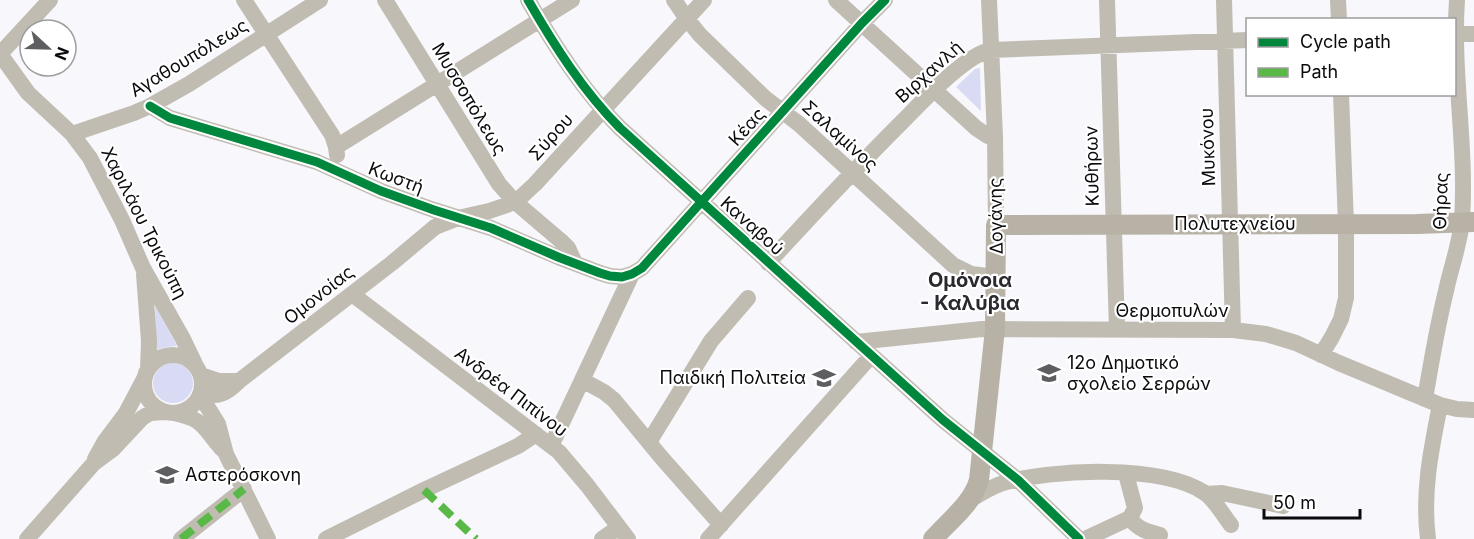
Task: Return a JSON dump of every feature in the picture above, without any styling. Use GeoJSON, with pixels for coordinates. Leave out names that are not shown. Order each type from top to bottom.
{"type":"FeatureCollection","features":[{"type":"Feature","properties":{"kind":"main road","name":"Πολυτεχνείου"},"geometry":{"type":"LineString","coordinates":[[996,225],[1468,222]]}},
{"type":"Feature","properties":{"kind":"main road","name":"Δογάνης"},"geometry":{"type":"LineString","coordinates":[[970,500],[978,484],[983,450],[995,329],[996,225]]}},
{"type":"Feature","properties":{"kind":"main road"},"geometry":{"type":"LineString","coordinates":[[935,538],[970,500]]}},
{"type":"Feature","properties":{"kind":"street"},"geometry":{"type":"LineString","coordinates":[[0,54],[50,0]]}},
{"type":"Feature","properties":{"kind":"street"},"geometry":{"type":"LineString","coordinates":[[244,0],[332,135],[336,147],[335,169]]}},
{"type":"Feature","properties":{"kind":"street","name":"Αγαθουπόλεως"},"geometry":{"type":"LineString","coordinates":[[72,134],[150,106],[189,84],[320,0]]}},
{"type":"Feature","properties":{"kind":"street","name":"Μυσσοπόλεως"},"geometry":{"type":"LineString","coordinates":[[385,0],[493,176],[514,201],[568,248],[575,263]]}},
{"type":"Feature","properties":{"kind":"street","name":"Καναβού"},"geometry":{"type":"LineString","coordinates":[[528,0],[580,82],[620,128],[943,420],[1018,480],[1079,539]]}},
{"type":"Feature","properties":{"kind":"street"},"geometry":{"type":"LineString","coordinates":[[336,147],[572,0]]}},
{"type":"Feature","properties":{"kind":"street","name":"Σαλαμίνος"},"geometry":{"type":"LineString","coordinates":[[674,0],[700,35],[766,99],[799,124],[953,265],[971,274],[996,277]]}},
{"type":"Feature","properties":{"kind":"street","name":"Σύρου"},"geometry":{"type":"LineString","coordinates":[[458,218],[489,211],[514,201],[535,184],[704,0]]}},
{"type":"Feature","properties":{"kind":"street"},"geometry":{"type":"LineString","coordinates":[[836,0],[976,128],[994,137]]}},
{"type":"Feature","properties":{"kind":"street","name":"Κέας"},"geometry":{"type":"LineString","coordinates":[[632,274],[642,268],[885,0]]}},
{"type":"Feature","properties":{"kind":"street","name":"Δογάνης"},"geometry":{"type":"LineString","coordinates":[[989,0],[996,225]]}},
{"type":"Feature","properties":{"kind":"street","name":"Κυθήρων"},"geometry":{"type":"LineString","coordinates":[[1107,0],[1117,330]]}},
{"type":"Feature","properties":{"kind":"street","name":"Μυκόνου"},"geometry":{"type":"LineString","coordinates":[[1224,0],[1233,330]]}},
{"type":"Feature","properties":{"kind":"street"},"geometry":{"type":"LineString","coordinates":[[1338,0],[1339,18]]}},
{"type":"Feature","properties":{"kind":"street","name":"Θήρας"},"geometry":{"type":"LineString","coordinates":[[1456,18],[1457,0]]}},
{"type":"Feature","properties":{"kind":"street"},"geometry":{"type":"LineString","coordinates":[[1456,34],[1474,34]]}},
{"type":"Feature","properties":{"kind":"street","name":"Βιρχανλή"},"geometry":{"type":"LineString","coordinates":[[768,263],[852,172],[935,90],[969,60],[983,51],[1246,40]]}},
{"type":"Feature","properties":{"kind":"street","name":"Θήρας"},"geometry":{"type":"LineString","coordinates":[[1428,539],[1426,487],[1442,308],[1456,253],[1468,222],[1463,187],[1456,53]]}},
{"type":"Feature","properties":{"kind":"street","name":"Χαριλάου Τρικούπη"},"geometry":{"type":"LineString","coordinates":[[0,54],[28,93],[72,134],[98,172],[143,267],[183,339],[218,424],[226,454],[268,539]]}},
{"type":"Feature","properties":{"kind":"street"},"geometry":{"type":"LineString","coordinates":[[1321,355],[1338,327],[1347,287],[1341,96]]}},
{"type":"Feature","properties":{"kind":"street","name":"Κωστή"},"geometry":{"type":"LineString","coordinates":[[150,106],[170,118],[335,169],[381,191],[509,235],[610,276],[622,277],[632,274]]}},
{"type":"Feature","properties":{"kind":"street","name":"Ομονοίας"},"geometry":{"type":"LineString","coordinates":[[199,381],[210,395],[228,391],[435,227],[458,218]]}},
{"type":"Feature","properties":{"kind":"street"},"geometry":{"type":"LineString","coordinates":[[143,267],[149,342],[144,387],[146,395],[157,409],[193,418],[202,424],[226,454]]}},
{"type":"Feature","properties":{"kind":"street"},"geometry":{"type":"LineString","coordinates":[[551,446],[632,274]]}},
{"type":"Feature","properties":{"kind":"street","name":"Ανδρέα Πιπίνου"},"geometry":{"type":"LineString","coordinates":[[352,294],[551,446],[577,471],[624,533]]}},
{"type":"Feature","properties":{"kind":"street"},"geometry":{"type":"LineString","coordinates":[[649,442],[711,341],[748,298]]}},
{"type":"Feature","properties":{"kind":"street","name":"Θερμοπυλών"},"geometry":{"type":"LineString","coordinates":[[856,342],[995,329],[1233,330],[1274,336],[1296,343],[1432,402],[1457,409],[1474,410]]}},
{"type":"Feature","properties":{"kind":"street"},"geometry":{"type":"LineString","coordinates":[[27,539],[94,463],[113,449],[142,418],[150,413],[181,412],[193,406],[199,381],[188,359],[179,355],[170,355],[161,357],[153,363],[126,413],[105,441],[94,463]]}},
{"type":"Feature","properties":{"kind":"street"},"geometry":{"type":"LineString","coordinates":[[708,539],[871,356]]}},
{"type":"Feature","properties":{"kind":"street"},"geometry":{"type":"LineString","coordinates":[[582,380],[614,400],[721,525]]}},
{"type":"Feature","properties":{"kind":"street"},"geometry":{"type":"LineString","coordinates":[[221,433],[221,419],[225,406],[239,381]]}},
{"type":"Feature","properties":{"kind":"street"},"geometry":{"type":"LineString","coordinates":[[326,539],[518,446],[536,434]]}},
{"type":"Feature","properties":{"kind":"street"},"geometry":{"type":"LineString","coordinates":[[970,500],[997,485],[1054,474],[1095,472],[1145,474],[1188,484],[1206,494],[1231,525]]}},
{"type":"Feature","properties":{"kind":"street"},"geometry":{"type":"LineString","coordinates":[[1085,539],[1130,518],[1135,508],[1126,474]]}},
{"type":"Feature","properties":{"kind":"street"},"geometry":{"type":"LineString","coordinates":[[181,539],[244,489]]}},
{"type":"Feature","properties":{"kind":"street"},"geometry":{"type":"LineString","coordinates":[[1206,494],[1222,493],[1283,506]]}},
{"type":"Feature","properties":{"kind":"street"},"geometry":{"type":"LineString","coordinates":[[1130,518],[1135,525],[1149,533],[1160,535]]}},
{"type":"Feature","properties":{"kind":"street"},"geometry":{"type":"LineString","coordinates":[[602,539],[624,533]]}},
{"type":"Feature","properties":{"kind":"shaded area"},"geometry":{"type":"Polygon","coordinates":[[[980,68],[981,111],[956,87],[975,69],[980,68]]]}},
{"type":"Feature","properties":{"kind":"shaded area"},"geometry":{"type":"Polygon","coordinates":[[[155,305],[177,346],[156,350],[155,305]]]}},
{"type":"Feature","properties":{"kind":"shaded area"},"geometry":{"type":"Polygon","coordinates":[[[173,363],[181,364],[187,369],[192,375],[192,391],[187,397],[181,402],[173,403],[165,402],[159,397],[154,391],[153,383],[154,375],[159,369],[165,364],[173,363]]]}},
{"type":"Feature","properties":{"kind":"marked path"},"geometry":{"type":"LineString","coordinates":[[181,539],[244,489]]}},
{"type":"Feature","properties":{"kind":"marked path"},"geometry":{"type":"LineString","coordinates":[[424,490],[476,539]]}},
{"type":"Feature","properties":{"kind":"cycle path"},"geometry":{"type":"LineString","coordinates":[[528,0],[570,67],[606,114],[620,128],[943,420],[1018,480],[1079,539]]}},
{"type":"Feature","properties":{"kind":"cycle path"},"geometry":{"type":"LineString","coordinates":[[150,106],[170,118],[317,162],[381,191],[491,228],[600,273],[622,277],[642,268],[885,0]]}},
{"type":"Feature","properties":{"kind":"place","name":"12ο Δημοτικό σχολείο Σερρών"},"geometry":{"type":"Point","coordinates":[1049,373]}},
{"type":"Feature","properties":{"kind":"place","name":"Παιδική Πολιτεία"},"geometry":{"type":"Point","coordinates":[824,378]}},
{"type":"Feature","properties":{"kind":"place","name":"Αστερόσκονη"},"geometry":{"type":"Point","coordinates":[167,475]}},
{"type":"Feature","properties":{"kind":"district","name":"Ομόνοια - Καλύβια"},"geometry":{"type":"Point","coordinates":[970,292]}}]}
